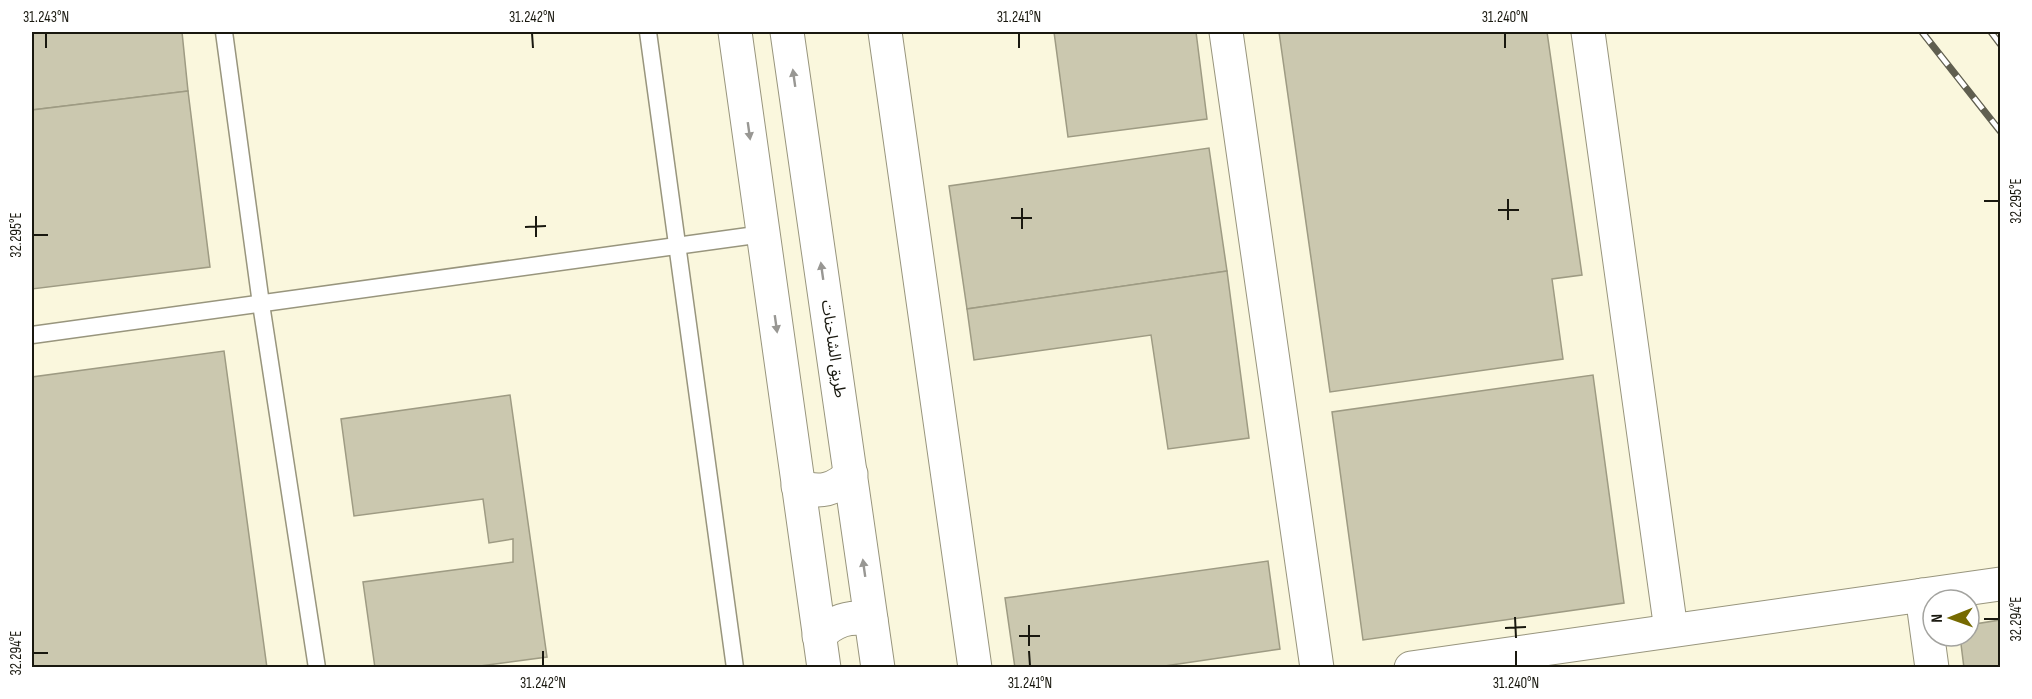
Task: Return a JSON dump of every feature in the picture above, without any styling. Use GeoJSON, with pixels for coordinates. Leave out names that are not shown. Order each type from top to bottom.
{"type":"FeatureCollection","features":[{"type":"Feature","properties":{"kind":"street"},"geometry":{"type":"LineString","coordinates":[[735,32],[821,652]]}},
{"type":"Feature","properties":{"kind":"street","name":"طريق الشاحنات"},"geometry":{"type":"LineString","coordinates":[[787,32],[878,668]]}},
{"type":"Feature","properties":{"kind":"street"},"geometry":{"type":"LineString","coordinates":[[885,32],[975,668]]}},
{"type":"Feature","properties":{"kind":"street"},"geometry":{"type":"LineString","coordinates":[[1226,32],[1317,668]]}},
{"type":"Feature","properties":{"kind":"street"},"geometry":{"type":"LineString","coordinates":[[1588,32],[1671,630]]}},
{"type":"Feature","properties":{"kind":"street"},"geometry":{"type":"LineString","coordinates":[[798,486],[809,490],[833,489],[851,474]]}},
{"type":"Feature","properties":{"kind":"street"},"geometry":{"type":"LineString","coordinates":[[1972,588],[2001,584]]}},
{"type":"Feature","properties":{"kind":"street"},"geometry":{"type":"LineString","coordinates":[[1411,668],[1921,595]]}},
{"type":"Feature","properties":{"kind":"street"},"geometry":{"type":"LineString","coordinates":[[821,652],[827,628],[837,621],[848,618],[871,620]]}},
{"type":"Feature","properties":{"kind":"street"},"geometry":{"type":"LineString","coordinates":[[1929,648],[1932,668]]}},
{"type":"Feature","properties":{"kind":"lane"},"geometry":{"type":"LineString","coordinates":[[224,32],[261,304],[317,668]]}},
{"type":"Feature","properties":{"kind":"lane"},"geometry":{"type":"LineString","coordinates":[[648,32],[735,668]]}},
{"type":"Feature","properties":{"kind":"lane"},"geometry":{"type":"LineString","coordinates":[[32,335],[764,234]]}},
{"type":"Feature","properties":{"kind":"building"},"geometry":{"type":"Polygon","coordinates":[[[32,32],[182,32],[188,91],[32,110],[32,32]]]}},
{"type":"Feature","properties":{"kind":"building"},"geometry":{"type":"Polygon","coordinates":[[[1054,32],[1196,32],[1207,119],[1068,137],[1054,32]]]}},
{"type":"Feature","properties":{"kind":"building"},"geometry":{"type":"Polygon","coordinates":[[[1279,32],[1547,32],[1582,275],[1552,279],[1563,359],[1330,392],[1279,32]]]}},
{"type":"Feature","properties":{"kind":"building"},"geometry":{"type":"Polygon","coordinates":[[[188,91],[210,267],[32,289],[32,110],[188,91]]]}},
{"type":"Feature","properties":{"kind":"building"},"geometry":{"type":"Polygon","coordinates":[[[1209,148],[1227,271],[967,309],[949,186],[1209,148]]]}},
{"type":"Feature","properties":{"kind":"building"},"geometry":{"type":"Polygon","coordinates":[[[1227,271],[1249,438],[1168,449],[1151,335],[974,360],[967,309],[1227,271]]]}},
{"type":"Feature","properties":{"kind":"building"},"geometry":{"type":"Polygon","coordinates":[[[224,351],[267,668],[32,668],[32,377],[224,351]]]}},
{"type":"Feature","properties":{"kind":"building"},"geometry":{"type":"Polygon","coordinates":[[[1593,375],[1624,603],[1363,640],[1332,412],[1593,375]]]}},
{"type":"Feature","properties":{"kind":"building"},"geometry":{"type":"Polygon","coordinates":[[[510,395],[547,657],[465,668],[375,668],[363,582],[513,562],[513,539],[489,543],[483,499],[354,516],[341,419],[510,395]]]}},
{"type":"Feature","properties":{"kind":"building"},"geometry":{"type":"Polygon","coordinates":[[[1268,561],[1280,649],[1151,668],[1015,668],[1005,598],[1268,561]]]}},
{"type":"Feature","properties":{"kind":"building"},"geometry":{"type":"Polygon","coordinates":[[[2000,620],[2000,668],[1964,668],[1962,648],[1981,648],[1981,623],[2000,620]]]}},
{"type":"Feature","properties":{"kind":"railway"},"geometry":{"type":"LineString","coordinates":[[1922,32],[2000,131]]}},
{"type":"Feature","properties":{"kind":"railway"},"geometry":{"type":"LineString","coordinates":[[1991,32],[2000,44]]}}]}
